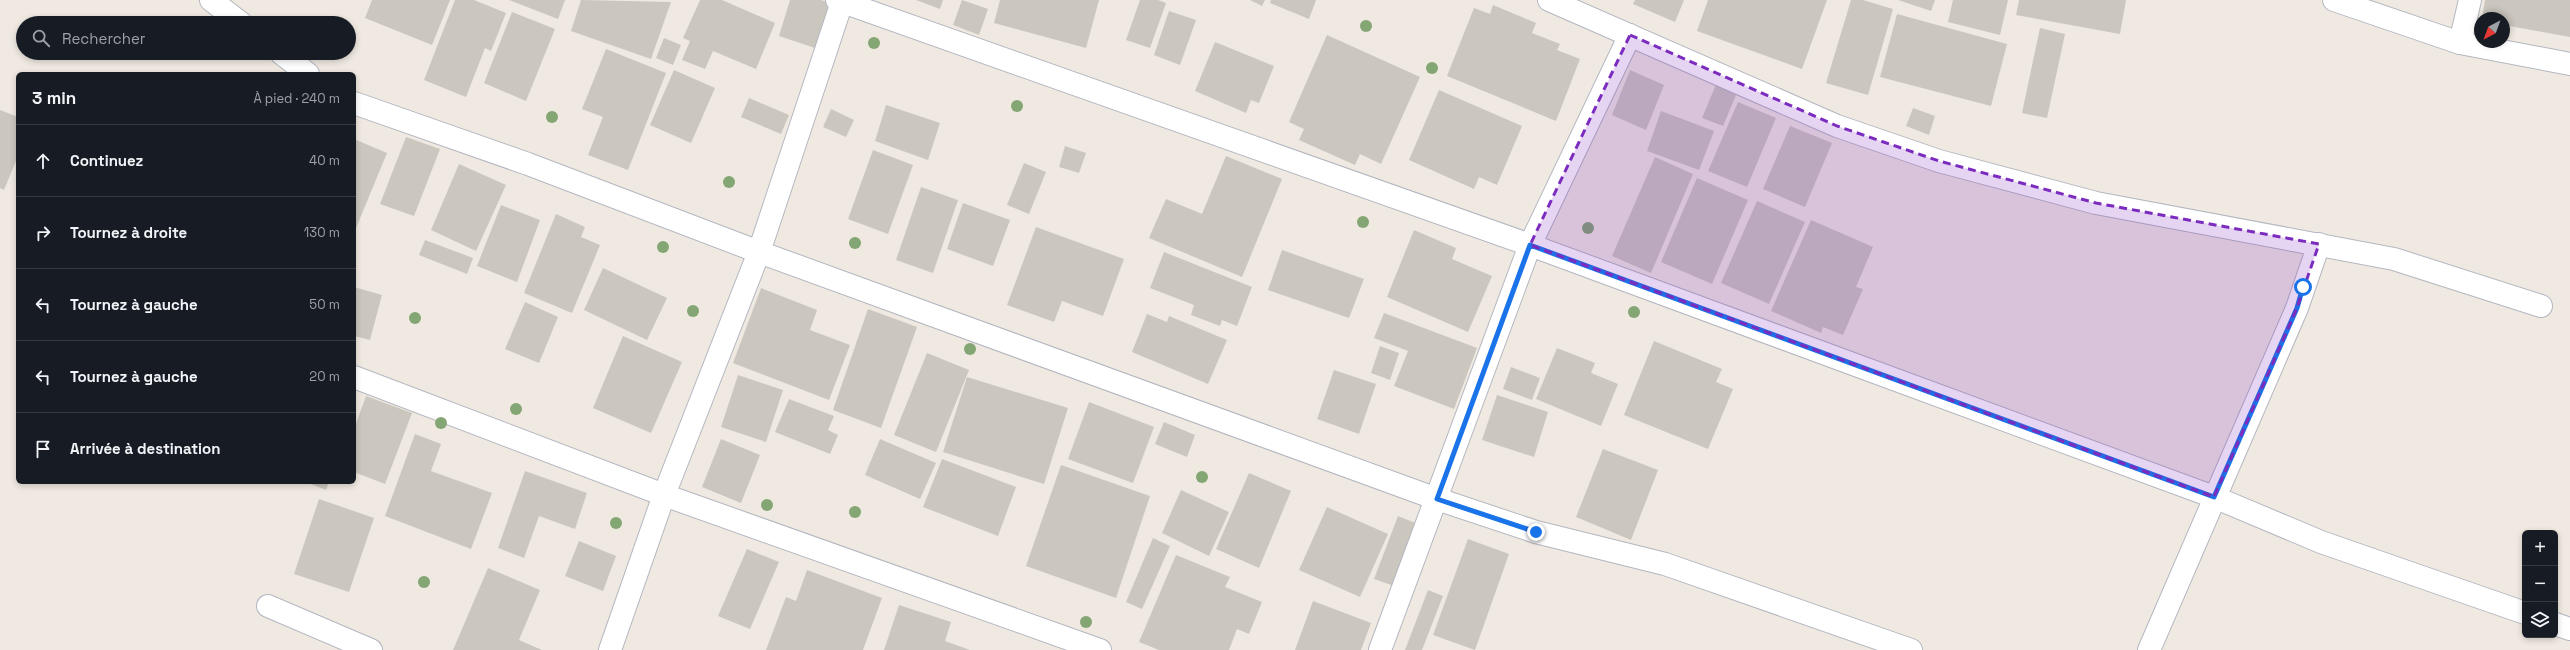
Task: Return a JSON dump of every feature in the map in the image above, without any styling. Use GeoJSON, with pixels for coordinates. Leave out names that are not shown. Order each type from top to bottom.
{"type":"FeatureCollection","features":[{"type":"Feature","properties":{"kind":"street"},"geometry":{"type":"LineString","coordinates":[[211,0],[232,16]]}},
{"type":"Feature","properties":{"kind":"street"},"geometry":{"type":"LineString","coordinates":[[1548,0],[1837,126],[1939,161],[2096,203],[2394,259],[2541,306]]}},
{"type":"Feature","properties":{"kind":"street"},"geometry":{"type":"LineString","coordinates":[[2334,0],[2460,43],[2570,64]]}},
{"type":"Feature","properties":{"kind":"street"},"geometry":{"type":"LineString","coordinates":[[2460,43],[2470,0]]}},
{"type":"Feature","properties":{"kind":"street"},"geometry":{"type":"LineString","coordinates":[[610,650],[664,495],[759,252],[839,1],[1530,245],[2214,497],[2321,542],[2522,612]]}},
{"type":"Feature","properties":{"kind":"street"},"geometry":{"type":"LineString","coordinates":[[1380,650],[1530,245],[1630,35]]}},
{"type":"Feature","properties":{"kind":"street"},"geometry":{"type":"LineString","coordinates":[[290,60],[305,72]]}},
{"type":"Feature","properties":{"kind":"street"},"geometry":{"type":"LineString","coordinates":[[356,104],[528,164],[759,252],[1437,499],[1536,532],[1665,564],[1911,650]]}},
{"type":"Feature","properties":{"kind":"street"},"geometry":{"type":"LineString","coordinates":[[2149,650],[2297,308],[2319,244]]}},
{"type":"Feature","properties":{"kind":"street"},"geometry":{"type":"LineString","coordinates":[[356,378],[664,495],[1100,650]]}},
{"type":"Feature","properties":{"kind":"street"},"geometry":{"type":"LineString","coordinates":[[268,606],[371,650]]}},
{"type":"Feature","properties":{"kind":"street"},"geometry":{"type":"LineString","coordinates":[[2558,625],[2570,629]]}},
{"type":"Feature","properties":{"kind":"highlighted area"},"geometry":{"type":"Polygon","coordinates":[[[1630,35],[1837,126],[1939,161],[2096,203],[2319,244],[2297,308],[2214,497],[1530,245],[1630,35]]]}},
{"type":"Feature","properties":{"kind":"building"},"geometry":{"type":"Polygon","coordinates":[[[372,0],[450,0],[432,45],[365,18],[372,0]]]}},
{"type":"Feature","properties":{"kind":"building"},"geometry":{"type":"Polygon","coordinates":[[[455,0],[474,0],[506,13],[491,51],[485,48],[466,97],[424,80],[455,0]]]}},
{"type":"Feature","properties":{"kind":"building"},"geometry":{"type":"Polygon","coordinates":[[[509,0],[565,0],[558,19],[509,0]]]}},
{"type":"Feature","properties":{"kind":"building"},"geometry":{"type":"Polygon","coordinates":[[[581,0],[671,2],[651,59],[571,31],[581,0]]]}},
{"type":"Feature","properties":{"kind":"building"},"geometry":{"type":"Polygon","coordinates":[[[700,0],[722,0],[775,23],[756,69],[713,51],[705,69],[682,60],[690,41],[683,38],[700,0]]]}},
{"type":"Feature","properties":{"kind":"building"},"geometry":{"type":"Polygon","coordinates":[[[790,0],[821,0],[830,3],[815,48],[779,36],[790,0]]]}},
{"type":"Feature","properties":{"kind":"building"},"geometry":{"type":"Polygon","coordinates":[[[916,0],[943,0],[940,9],[916,0]]]}},
{"type":"Feature","properties":{"kind":"building"},"geometry":{"type":"Polygon","coordinates":[[[962,0],[988,9],[979,35],[953,25],[962,0]]]}},
{"type":"Feature","properties":{"kind":"building"},"geometry":{"type":"Polygon","coordinates":[[[1000,0],[1099,0],[1086,48],[994,23],[1000,0]]]}},
{"type":"Feature","properties":{"kind":"building"},"geometry":{"type":"Polygon","coordinates":[[[1140,0],[1158,0],[1166,3],[1150,48],[1126,40],[1140,0]]]}},
{"type":"Feature","properties":{"kind":"building"},"geometry":{"type":"Polygon","coordinates":[[[1250,0],[1265,0],[1262,6],[1250,0]]]}},
{"type":"Feature","properties":{"kind":"building"},"geometry":{"type":"Polygon","coordinates":[[[1271,0],[1316,0],[1309,19],[1270,3],[1271,0]]]}},
{"type":"Feature","properties":{"kind":"building"},"geometry":{"type":"Polygon","coordinates":[[[1635,0],[1684,0],[1675,22],[1633,4],[1635,0]]]}},
{"type":"Feature","properties":{"kind":"building"},"geometry":{"type":"Polygon","coordinates":[[[1708,0],[1827,0],[1802,69],[1697,31],[1708,0]]]}},
{"type":"Feature","properties":{"kind":"building"},"geometry":{"type":"Polygon","coordinates":[[[1851,0],[1863,0],[1893,9],[1868,95],[1826,83],[1851,0]]]}},
{"type":"Feature","properties":{"kind":"building"},"geometry":{"type":"Polygon","coordinates":[[[1898,0],[1935,0],[1931,11],[1898,0]]]}},
{"type":"Feature","properties":{"kind":"building"},"geometry":{"type":"Polygon","coordinates":[[[1953,0],[2008,0],[2000,35],[1948,22],[1953,0]]]}},
{"type":"Feature","properties":{"kind":"building"},"geometry":{"type":"Polygon","coordinates":[[[2019,0],[2126,0],[2120,34],[2016,15],[2019,0]]]}},
{"type":"Feature","properties":{"kind":"building"},"geometry":{"type":"Polygon","coordinates":[[[2485,0],[2570,0],[2570,37],[2510,26],[2510,12],[2483,12],[2485,0]]]}},
{"type":"Feature","properties":{"kind":"building"},"geometry":{"type":"Polygon","coordinates":[[[1493,5],[1536,23],[1532,33],[1560,44],[1557,50],[1580,59],[1556,121],[1447,76],[1474,8],[1490,14],[1493,5]]]}},
{"type":"Feature","properties":{"kind":"building"},"geometry":{"type":"Polygon","coordinates":[[[1169,11],[1196,20],[1180,65],[1154,55],[1169,11]]]}},
{"type":"Feature","properties":{"kind":"building"},"geometry":{"type":"Polygon","coordinates":[[[512,12],[555,29],[526,101],[484,83],[512,12]]]}},
{"type":"Feature","properties":{"kind":"building"},"geometry":{"type":"Polygon","coordinates":[[[1897,14],[2007,44],[1991,106],[1880,77],[1897,14]]]}},
{"type":"Feature","properties":{"kind":"building"},"geometry":{"type":"Polygon","coordinates":[[[2040,28],[2065,34],[2047,118],[2022,113],[2040,28]]]}},
{"type":"Feature","properties":{"kind":"building"},"geometry":{"type":"Polygon","coordinates":[[[1327,35],[1420,77],[1381,164],[1360,154],[1355,165],[1299,140],[1304,129],[1289,122],[1327,35]]]}},
{"type":"Feature","properties":{"kind":"building"},"geometry":{"type":"Polygon","coordinates":[[[664,38],[681,45],[673,65],[656,58],[664,38]]]}},
{"type":"Feature","properties":{"kind":"building"},"geometry":{"type":"Polygon","coordinates":[[[1215,42],[1274,66],[1259,103],[1251,100],[1246,113],[1195,91],[1215,42]]]}},
{"type":"Feature","properties":{"kind":"building"},"geometry":{"type":"Polygon","coordinates":[[[606,49],[666,73],[628,170],[588,155],[603,117],[582,109],[606,49]]]}},
{"type":"Feature","properties":{"kind":"building"},"geometry":{"type":"Polygon","coordinates":[[[674,70],[715,88],[691,143],[650,125],[674,70]]]}},
{"type":"Feature","properties":{"kind":"building"},"geometry":{"type":"Polygon","coordinates":[[[1630,70],[1664,85],[1646,130],[1612,115],[1630,70]]]}},
{"type":"Feature","properties":{"kind":"building"},"geometry":{"type":"Polygon","coordinates":[[[1718,80],[1739,88],[1723,126],[1702,118],[1718,80]]]}},
{"type":"Feature","properties":{"kind":"building"},"geometry":{"type":"Polygon","coordinates":[[[1439,90],[1522,126],[1497,185],[1479,177],[1474,189],[1409,160],[1439,90]]]}},
{"type":"Feature","properties":{"kind":"building"},"geometry":{"type":"Polygon","coordinates":[[[749,98],[789,115],[781,134],[741,117],[749,98]]]}},
{"type":"Feature","properties":{"kind":"building"},"geometry":{"type":"Polygon","coordinates":[[[1738,102],[1776,118],[1747,187],[1708,171],[1738,102]]]}},
{"type":"Feature","properties":{"kind":"building"},"geometry":{"type":"Polygon","coordinates":[[[886,105],[940,123],[928,160],[875,141],[886,105]]]}},
{"type":"Feature","properties":{"kind":"building"},"geometry":{"type":"Polygon","coordinates":[[[1913,108],[1935,116],[1929,135],[1906,126],[1913,108]]]}},
{"type":"Feature","properties":{"kind":"building"},"geometry":{"type":"Polygon","coordinates":[[[831,109],[854,120],[846,137],[823,127],[831,109]]]}},
{"type":"Feature","properties":{"kind":"building"},"geometry":{"type":"Polygon","coordinates":[[[0,110],[16,116],[16,161],[4,190],[0,188],[0,110]]]}},
{"type":"Feature","properties":{"kind":"building"},"geometry":{"type":"Polygon","coordinates":[[[1661,111],[1714,131],[1699,170],[1647,151],[1661,111]]]}},
{"type":"Feature","properties":{"kind":"building"},"geometry":{"type":"Polygon","coordinates":[[[1790,126],[1832,143],[1805,207],[1763,189],[1790,126]]]}},
{"type":"Feature","properties":{"kind":"building"},"geometry":{"type":"Polygon","coordinates":[[[406,137],[440,149],[414,216],[380,204],[406,137]]]}},
{"type":"Feature","properties":{"kind":"building"},"geometry":{"type":"Polygon","coordinates":[[[356,140],[387,153],[356,228],[356,140]]]}},
{"type":"Feature","properties":{"kind":"building"},"geometry":{"type":"Polygon","coordinates":[[[1065,146],[1086,153],[1079,173],[1059,167],[1065,146]]]}},
{"type":"Feature","properties":{"kind":"building"},"geometry":{"type":"Polygon","coordinates":[[[873,150],[913,165],[888,234],[848,219],[873,150]]]}},
{"type":"Feature","properties":{"kind":"building"},"geometry":{"type":"Polygon","coordinates":[[[1226,156],[1282,179],[1242,277],[1149,238],[1166,199],[1202,214],[1226,156]]]}},
{"type":"Feature","properties":{"kind":"building"},"geometry":{"type":"Polygon","coordinates":[[[1655,157],[1693,174],[1651,273],[1612,256],[1655,157]]]}},
{"type":"Feature","properties":{"kind":"building"},"geometry":{"type":"Polygon","coordinates":[[[1024,163],[1046,172],[1029,214],[1007,205],[1024,163]]]}},
{"type":"Feature","properties":{"kind":"building"},"geometry":{"type":"Polygon","coordinates":[[[459,164],[506,185],[476,251],[431,230],[459,164]]]}},
{"type":"Feature","properties":{"kind":"building"},"geometry":{"type":"Polygon","coordinates":[[[1697,178],[1748,200],[1712,284],[1661,262],[1697,178]]]}},
{"type":"Feature","properties":{"kind":"building"},"geometry":{"type":"Polygon","coordinates":[[[921,187],[958,200],[933,273],[896,260],[921,187]]]}},
{"type":"Feature","properties":{"kind":"building"},"geometry":{"type":"Polygon","coordinates":[[[1757,201],[1805,222],[1769,304],[1721,283],[1757,201]]]}},
{"type":"Feature","properties":{"kind":"building"},"geometry":{"type":"Polygon","coordinates":[[[963,203],[1010,220],[993,266],[947,249],[963,203]]]}},
{"type":"Feature","properties":{"kind":"building"},"geometry":{"type":"Polygon","coordinates":[[[501,205],[540,220],[517,282],[477,266],[501,205]]]}},
{"type":"Feature","properties":{"kind":"building"},"geometry":{"type":"Polygon","coordinates":[[[556,214],[585,227],[581,237],[600,245],[572,313],[524,293],[556,214]]]}},
{"type":"Feature","properties":{"kind":"building"},"geometry":{"type":"Polygon","coordinates":[[[1811,220],[1873,247],[1856,287],[1863,289],[1843,335],[1823,327],[1821,333],[1771,311],[1811,220]]]}},
{"type":"Feature","properties":{"kind":"building"},"geometry":{"type":"Polygon","coordinates":[[[1036,227],[1124,259],[1103,316],[1062,301],[1054,322],[1007,305],[1036,227]]]}},
{"type":"Feature","properties":{"kind":"building"},"geometry":{"type":"Polygon","coordinates":[[[1414,230],[1456,248],[1452,259],[1492,276],[1468,332],[1387,297],[1414,230]]]}},
{"type":"Feature","properties":{"kind":"building"},"geometry":{"type":"Polygon","coordinates":[[[425,240],[473,258],[467,274],[419,255],[425,240]]]}},
{"type":"Feature","properties":{"kind":"building"},"geometry":{"type":"Polygon","coordinates":[[[1282,250],[1364,279],[1349,318],[1268,290],[1282,250]]]}},
{"type":"Feature","properties":{"kind":"building"},"geometry":{"type":"Polygon","coordinates":[[[1164,252],[1252,287],[1237,326],[1222,320],[1220,326],[1191,315],[1194,305],[1150,288],[1164,252]]]}},
{"type":"Feature","properties":{"kind":"building"},"geometry":{"type":"Polygon","coordinates":[[[603,268],[667,298],[647,340],[584,310],[603,268]]]}},
{"type":"Feature","properties":{"kind":"building"},"geometry":{"type":"Polygon","coordinates":[[[356,288],[382,295],[370,340],[356,336],[356,288]]]}},
{"type":"Feature","properties":{"kind":"building"},"geometry":{"type":"Polygon","coordinates":[[[761,288],[817,310],[810,330],[850,345],[829,400],[733,363],[761,288]]]}},
{"type":"Feature","properties":{"kind":"building"},"geometry":{"type":"Polygon","coordinates":[[[525,302],[558,317],[539,363],[505,349],[525,302]]]}},
{"type":"Feature","properties":{"kind":"building"},"geometry":{"type":"Polygon","coordinates":[[[868,309],[917,327],[881,428],[833,410],[868,309]]]}},
{"type":"Feature","properties":{"kind":"building"},"geometry":{"type":"Polygon","coordinates":[[[1384,313],[1477,348],[1454,409],[1394,386],[1408,351],[1374,338],[1384,313]]]}},
{"type":"Feature","properties":{"kind":"building"},"geometry":{"type":"Polygon","coordinates":[[[1147,314],[1167,322],[1169,316],[1227,340],[1208,384],[1132,352],[1147,314]]]}},
{"type":"Feature","properties":{"kind":"building"},"geometry":{"type":"Polygon","coordinates":[[[623,336],[682,362],[651,433],[593,408],[623,336]]]}},
{"type":"Feature","properties":{"kind":"building"},"geometry":{"type":"Polygon","coordinates":[[[1654,341],[1722,369],[1716,382],[1733,389],[1708,449],[1624,415],[1654,341]]]}},
{"type":"Feature","properties":{"kind":"building"},"geometry":{"type":"Polygon","coordinates":[[[1380,346],[1399,353],[1390,380],[1371,373],[1380,346]]]}},
{"type":"Feature","properties":{"kind":"building"},"geometry":{"type":"Polygon","coordinates":[[[1557,348],[1595,363],[1591,373],[1618,384],[1601,426],[1536,399],[1557,348]]]}},
{"type":"Feature","properties":{"kind":"building"},"geometry":{"type":"Polygon","coordinates":[[[927,353],[969,370],[936,452],[894,435],[927,353]]]}},
{"type":"Feature","properties":{"kind":"building"},"geometry":{"type":"Polygon","coordinates":[[[1511,367],[1540,378],[1532,400],[1503,389],[1511,367]]]}},
{"type":"Feature","properties":{"kind":"building"},"geometry":{"type":"Polygon","coordinates":[[[1334,370],[1376,384],[1359,434],[1317,419],[1334,370]]]}},
{"type":"Feature","properties":{"kind":"building"},"geometry":{"type":"Polygon","coordinates":[[[738,375],[783,390],[766,442],[721,427],[738,375]]]}},
{"type":"Feature","properties":{"kind":"building"},"geometry":{"type":"Polygon","coordinates":[[[967,377],[1068,408],[1044,484],[943,452],[967,377]]]}},
{"type":"Feature","properties":{"kind":"building"},"geometry":{"type":"Polygon","coordinates":[[[1497,395],[1548,412],[1534,457],[1482,440],[1497,395]]]}},
{"type":"Feature","properties":{"kind":"building"},"geometry":{"type":"Polygon","coordinates":[[[366,396],[412,413],[385,484],[356,473],[356,424],[366,396]]]}},
{"type":"Feature","properties":{"kind":"building"},"geometry":{"type":"Polygon","coordinates":[[[789,399],[834,416],[828,430],[838,435],[830,454],[775,432],[789,399]]]}},
{"type":"Feature","properties":{"kind":"building"},"geometry":{"type":"Polygon","coordinates":[[[1089,402],[1154,427],[1133,483],[1068,459],[1089,402]]]}},
{"type":"Feature","properties":{"kind":"building"},"geometry":{"type":"Polygon","coordinates":[[[1164,422],[1195,435],[1187,457],[1155,444],[1164,422]]]}},
{"type":"Feature","properties":{"kind":"building"},"geometry":{"type":"Polygon","coordinates":[[[415,434],[441,444],[431,471],[492,493],[471,549],[385,516],[415,434]]]}},
{"type":"Feature","properties":{"kind":"building"},"geometry":{"type":"Polygon","coordinates":[[[721,439],[760,455],[741,503],[702,487],[721,439]]]}},
{"type":"Feature","properties":{"kind":"building"},"geometry":{"type":"Polygon","coordinates":[[[880,439],[936,463],[920,499],[865,475],[880,439]]]}},
{"type":"Feature","properties":{"kind":"building"},"geometry":{"type":"Polygon","coordinates":[[[1603,449],[1658,470],[1631,540],[1576,517],[1603,449]]]}},
{"type":"Feature","properties":{"kind":"building"},"geometry":{"type":"Polygon","coordinates":[[[942,459],[1016,487],[998,536],[923,507],[942,459]]]}},
{"type":"Feature","properties":{"kind":"building"},"geometry":{"type":"Polygon","coordinates":[[[1061,465],[1150,496],[1116,598],[1026,566],[1061,465]]]}},
{"type":"Feature","properties":{"kind":"building"},"geometry":{"type":"Polygon","coordinates":[[[525,471],[587,493],[575,529],[539,516],[524,558],[498,548],[525,471]]]}},
{"type":"Feature","properties":{"kind":"building"},"geometry":{"type":"Polygon","coordinates":[[[1249,473],[1291,491],[1259,568],[1216,549],[1249,473]]]}},
{"type":"Feature","properties":{"kind":"building"},"geometry":{"type":"Polygon","coordinates":[[[311,484],[328,484],[326,490],[311,484]]]}},
{"type":"Feature","properties":{"kind":"building"},"geometry":{"type":"Polygon","coordinates":[[[1181,490],[1229,512],[1209,556],[1162,533],[1181,490]]]}},
{"type":"Feature","properties":{"kind":"building"},"geometry":{"type":"Polygon","coordinates":[[[319,499],[374,518],[349,592],[294,574],[319,499]]]}},
{"type":"Feature","properties":{"kind":"building"},"geometry":{"type":"Polygon","coordinates":[[[1327,507],[1388,534],[1360,597],[1299,570],[1327,507]]]}},
{"type":"Feature","properties":{"kind":"building"},"geometry":{"type":"Polygon","coordinates":[[[1398,516],[1418,524],[1394,586],[1374,579],[1398,516]]]}},
{"type":"Feature","properties":{"kind":"building"},"geometry":{"type":"Polygon","coordinates":[[[1153,538],[1170,546],[1142,609],[1126,602],[1153,538]]]}},
{"type":"Feature","properties":{"kind":"building"},"geometry":{"type":"Polygon","coordinates":[[[1468,539],[1509,554],[1475,650],[1433,635],[1468,539]]]}},
{"type":"Feature","properties":{"kind":"building"},"geometry":{"type":"Polygon","coordinates":[[[579,541],[616,556],[603,591],[565,576],[579,541]]]}},
{"type":"Feature","properties":{"kind":"building"},"geometry":{"type":"Polygon","coordinates":[[[747,549],[779,562],[750,629],[718,616],[747,549]]]}},
{"type":"Feature","properties":{"kind":"building"},"geometry":{"type":"Polygon","coordinates":[[[1176,555],[1230,577],[1225,587],[1262,602],[1249,634],[1237,629],[1229,650],[1159,650],[1139,642],[1176,555]]]}},
{"type":"Feature","properties":{"kind":"building"},"geometry":{"type":"Polygon","coordinates":[[[488,568],[540,590],[519,640],[542,650],[453,650],[488,568]]]}},
{"type":"Feature","properties":{"kind":"building"},"geometry":{"type":"Polygon","coordinates":[[[807,570],[882,598],[863,650],[766,650],[786,597],[796,601],[807,570]]]}},
{"type":"Feature","properties":{"kind":"building"},"geometry":{"type":"Polygon","coordinates":[[[1428,590],[1443,596],[1422,650],[1405,650],[1428,590]]]}},
{"type":"Feature","properties":{"kind":"building"},"geometry":{"type":"Polygon","coordinates":[[[1313,601],[1371,623],[1361,650],[1295,650],[1313,601]]]}},
{"type":"Feature","properties":{"kind":"building"},"geometry":{"type":"Polygon","coordinates":[[[899,605],[951,622],[945,641],[970,650],[884,650],[899,605]]]}},
{"type":"Feature","properties":{"kind":"route"},"geometry":{"type":"LineString","coordinates":[[1536,532],[1437,499],[1530,245],[2214,497],[2297,308],[2303,287]]}}]}
